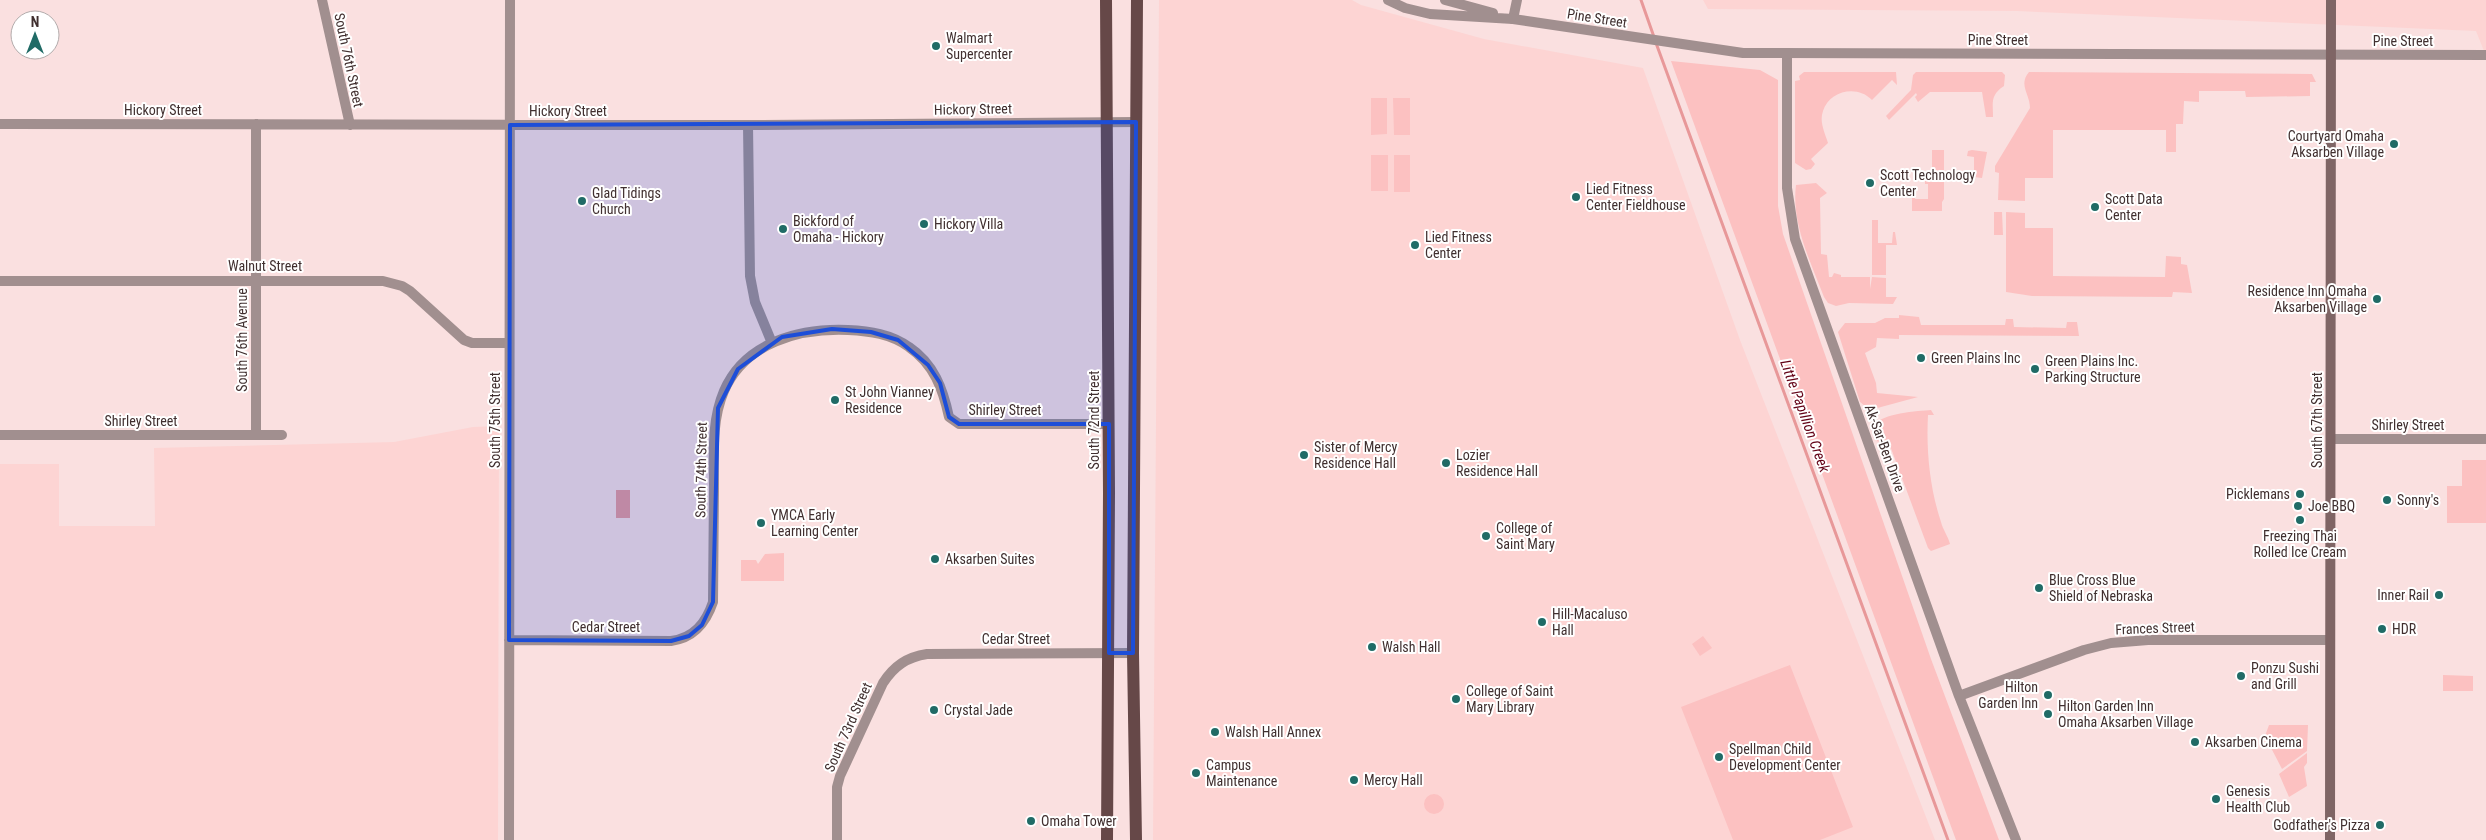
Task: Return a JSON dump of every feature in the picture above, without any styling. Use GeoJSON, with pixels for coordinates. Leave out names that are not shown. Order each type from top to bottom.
{"type":"FeatureCollection","features":[{"type":"Feature","properties":{"kind":"main road","name":"South 72nd Street"},"geometry":{"type":"LineString","coordinates":[[1106,0],[1109,424],[1107,840]]}},
{"type":"Feature","properties":{"kind":"main road"},"geometry":{"type":"LineString","coordinates":[[1136,840],[1134,653],[1138,0]]}},
{"type":"Feature","properties":{"kind":"main road","name":"South 67th Street"},"geometry":{"type":"LineString","coordinates":[[2330,840],[2331,0]]}},
{"type":"Feature","properties":{"kind":"street","name":"South 76th Street"},"geometry":{"type":"LineString","coordinates":[[322,0],[350,125]]}},
{"type":"Feature","properties":{"kind":"street","name":"South 75th Street"},"geometry":{"type":"LineString","coordinates":[[509,840],[510,0]]}},
{"type":"Feature","properties":{"kind":"street","name":"Pine Street"},"geometry":{"type":"LineString","coordinates":[[1388,0],[1405,8],[1430,14],[1513,19],[1603,34],[1743,52],[1787,54],[2486,55]]}},
{"type":"Feature","properties":{"kind":"street","name":"Pine Street"},"geometry":{"type":"LineString","coordinates":[[1445,0],[1513,19]]}},
{"type":"Feature","properties":{"kind":"street"},"geometry":{"type":"LineString","coordinates":[[1513,19],[1517,0]]}},
{"type":"Feature","properties":{"kind":"street","name":"Ak-Sar-Ben Drive"},"geometry":{"type":"LineString","coordinates":[[1787,54],[1787,188],[1795,239],[1959,696],[2016,840]]}},
{"type":"Feature","properties":{"kind":"street","name":"Hickory Street"},"geometry":{"type":"LineString","coordinates":[[0,124],[748,125],[1136,122]]}},
{"type":"Feature","properties":{"kind":"street","name":"South 76th Avenue"},"geometry":{"type":"LineString","coordinates":[[256,124],[256,435]]}},
{"type":"Feature","properties":{"kind":"street"},"geometry":{"type":"LineString","coordinates":[[748,125],[750,276],[755,302],[772,343]]}},
{"type":"Feature","properties":{"kind":"street","name":"Walnut Street"},"geometry":{"type":"LineString","coordinates":[[0,281],[256,280],[390,282],[410,291],[464,340],[472,343],[509,343]]}},
{"type":"Feature","properties":{"kind":"street","name":"Shirley Street"},"geometry":{"type":"LineString","coordinates":[[772,343],[782,337],[816,330],[858,330],[891,337],[908,346],[928,364],[940,383],[949,417],[959,424],[1109,424]]}},
{"type":"Feature","properties":{"kind":"street","name":"South 74th Street"},"geometry":{"type":"LineString","coordinates":[[699,628],[709,614],[713,602],[715,436],[718,408],[724,390],[738,369],[760,350],[772,343]]}},
{"type":"Feature","properties":{"kind":"street","name":"Shirley Street"},"geometry":{"type":"LineString","coordinates":[[0,435],[282,435]]}},
{"type":"Feature","properties":{"kind":"street","name":"Shirley Street"},"geometry":{"type":"LineString","coordinates":[[2330,439],[2486,440]]}},
{"type":"Feature","properties":{"kind":"street","name":"Cedar Street"},"geometry":{"type":"LineString","coordinates":[[510,640],[671,641],[689,636],[699,628]]}},
{"type":"Feature","properties":{"kind":"street","name":"Frances Street"},"geometry":{"type":"LineString","coordinates":[[1959,696],[2084,650],[2111,643],[2148,640],[2330,640]]}},
{"type":"Feature","properties":{"kind":"street","name":"Cedar Street"},"geometry":{"type":"LineString","coordinates":[[901,663],[927,654],[1134,653]]}},
{"type":"Feature","properties":{"kind":"street","name":"South 73rd Street"},"geometry":{"type":"LineString","coordinates":[[837,840],[840,776],[883,683],[889,673],[901,663]]}},
{"type":"Feature","properties":{"kind":"highlighted area"},"geometry":{"type":"Polygon","coordinates":[[[1136,122],[1133,653],[1109,653],[1109,424],[959,424],[949,417],[940,383],[928,365],[898,340],[871,332],[832,329],[782,337],[738,369],[718,408],[713,602],[702,625],[689,636],[671,641],[509,640],[510,125],[1136,122]]]}},
{"type":"Feature","properties":{"kind":"shaded area","name":"College of Saint Mary"},"geometry":{"type":"Polygon","coordinates":[[[1159,0],[1352,0],[1361,5],[1484,39],[1643,68],[1740,340],[1935,840],[1153,840],[1159,0]]]}},
{"type":"Feature","properties":{"kind":"shaded area"},"geometry":{"type":"Polygon","coordinates":[[[1703,0],[2486,0],[2486,56],[2476,31],[2017,11],[1708,9],[1703,0]]]}},
{"type":"Feature","properties":{"kind":"shaded area"},"geometry":{"type":"Polygon","coordinates":[[[1671,61],[1760,70],[1778,80],[1778,206],[1783,234],[1931,659],[1999,840],[1956,840],[1671,61]]]}},
{"type":"Feature","properties":{"kind":"shaded area"},"geometry":{"type":"Polygon","coordinates":[[[1804,72],[1896,72],[1897,85],[1892,80],[1872,100],[1859,92],[1851,91],[1844,92],[1831,99],[1826,104],[1822,115],[1823,127],[1828,143],[1811,159],[1815,164],[1811,169],[1806,170],[1795,163],[1795,81],[1800,80],[1799,76],[1804,72]]]}},
{"type":"Feature","properties":{"kind":"shaded area"},"geometry":{"type":"Polygon","coordinates":[[[1916,72],[2002,72],[2005,75],[2004,86],[1994,96],[1993,117],[1986,117],[1982,92],[1930,92],[1918,102],[1915,97],[1916,93],[1889,120],[1886,116],[1911,90],[1913,75],[1916,72]]]}},
{"type":"Feature","properties":{"kind":"shaded area"},"geometry":{"type":"Polygon","coordinates":[[[2029,72],[2312,74],[2316,82],[2310,82],[2310,96],[2246,97],[2245,91],[2199,91],[2199,102],[2184,101],[2183,124],[2176,124],[2176,152],[2166,152],[2166,130],[2053,130],[2053,178],[2025,178],[2025,201],[1998,200],[1999,173],[1995,172],[1995,166],[2030,108],[2024,85],[2029,72]]]}},
{"type":"Feature","properties":{"kind":"shaded area"},"geometry":{"type":"Polygon","coordinates":[[[1371,98],[1387,98],[1387,134],[1371,135],[1371,98]]]}},
{"type":"Feature","properties":{"kind":"shaded area"},"geometry":{"type":"Polygon","coordinates":[[[1393,98],[1410,98],[1410,135],[1394,135],[1393,98]]]}},
{"type":"Feature","properties":{"kind":"shaded area"},"geometry":{"type":"Polygon","coordinates":[[[1932,150],[1944,150],[1944,177],[1914,177],[1915,173],[1932,172],[1932,150]]]}},
{"type":"Feature","properties":{"kind":"shaded area"},"geometry":{"type":"Polygon","coordinates":[[[1968,151],[1987,152],[1982,178],[1974,177],[1974,157],[1967,156],[1968,151]]]}},
{"type":"Feature","properties":{"kind":"shaded area"},"geometry":{"type":"Polygon","coordinates":[[[1371,155],[1388,155],[1388,191],[1371,191],[1371,155]]]}},
{"type":"Feature","properties":{"kind":"shaded area"},"geometry":{"type":"Polygon","coordinates":[[[1394,155],[1410,155],[1410,192],[1394,192],[1394,155]]]}},
{"type":"Feature","properties":{"kind":"shaded area"},"geometry":{"type":"Polygon","coordinates":[[[1925,180],[1944,181],[1942,211],[1912,211],[1912,194],[1915,194],[1915,199],[1928,199],[1928,184],[1925,184],[1925,180]]]}},
{"type":"Feature","properties":{"kind":"shaded area"},"geometry":{"type":"Polygon","coordinates":[[[1816,183],[1827,193],[1820,198],[1821,254],[1827,255],[1829,277],[1832,277],[1834,273],[1841,275],[1841,277],[1870,277],[1870,289],[1872,277],[1886,278],[1886,297],[1897,297],[1893,304],[1849,303],[1836,306],[1828,303],[1824,297],[1808,257],[1796,214],[1796,185],[1816,183]]]}},
{"type":"Feature","properties":{"kind":"shaded area"},"geometry":{"type":"Polygon","coordinates":[[[1994,212],[2002,212],[2003,235],[1994,235],[1994,212]]]}},
{"type":"Feature","properties":{"kind":"shaded area"},"geometry":{"type":"Polygon","coordinates":[[[2006,212],[2025,213],[2025,228],[2053,228],[2053,276],[2165,277],[2166,256],[2181,257],[2181,264],[2187,265],[2192,293],[2173,292],[2172,297],[2032,296],[2006,292],[2006,212]]]}},
{"type":"Feature","properties":{"kind":"shaded area"},"geometry":{"type":"Polygon","coordinates":[[[1872,220],[1878,220],[1878,243],[1892,243],[1893,232],[1895,232],[1897,245],[1886,245],[1886,275],[1872,275],[1872,220]]]}},
{"type":"Feature","properties":{"kind":"shaded area"},"geometry":{"type":"Polygon","coordinates":[[[1899,315],[1919,317],[1921,325],[2005,325],[2006,319],[2013,319],[2014,327],[2066,328],[2067,322],[2077,322],[2079,336],[1899,335],[1899,339],[1877,338],[1876,347],[1865,353],[1876,383],[1877,393],[1918,397],[1870,410],[1860,402],[1838,332],[1845,323],[1875,323],[1885,318],[1899,318],[1899,315]]]}},
{"type":"Feature","properties":{"kind":"shaded area"},"geometry":{"type":"Polygon","coordinates":[[[1931,410],[1934,415],[1928,415],[1928,456],[1937,509],[1950,544],[1931,551],[1928,548],[1889,443],[1875,441],[1873,428],[1878,422],[1892,415],[1931,410]]]}},
{"type":"Feature","properties":{"kind":"shaded area"},"geometry":{"type":"Polygon","coordinates":[[[499,426],[498,840],[0,840],[0,464],[59,464],[59,526],[155,526],[154,448],[394,442],[473,427],[499,426]]]}},
{"type":"Feature","properties":{"kind":"shaded area"},"geometry":{"type":"Polygon","coordinates":[[[2462,460],[2486,460],[2486,523],[2447,523],[2447,486],[2462,486],[2462,460]]]}},
{"type":"Feature","properties":{"kind":"shaded area"},"geometry":{"type":"Polygon","coordinates":[[[616,490],[630,490],[630,518],[616,518],[616,490]]]}},
{"type":"Feature","properties":{"kind":"shaded area"},"geometry":{"type":"Polygon","coordinates":[[[784,553],[784,581],[741,581],[741,560],[756,560],[758,564],[765,554],[784,553]]]}},
{"type":"Feature","properties":{"kind":"shaded area"},"geometry":{"type":"Polygon","coordinates":[[[1703,636],[1712,648],[1700,656],[1692,644],[1703,636]]]}},
{"type":"Feature","properties":{"kind":"shaded area"},"geometry":{"type":"Polygon","coordinates":[[[1790,665],[1853,827],[1820,840],[1733,840],[1681,707],[1790,665]]]}},
{"type":"Feature","properties":{"kind":"shaded area"},"geometry":{"type":"Polygon","coordinates":[[[2443,675],[2473,676],[2473,691],[2443,691],[2443,675]]]}},
{"type":"Feature","properties":{"kind":"shaded area"},"geometry":{"type":"Polygon","coordinates":[[[2269,725],[2308,725],[2307,751],[2282,769],[2268,742],[2263,744],[2260,738],[2265,736],[2269,725]]]}},
{"type":"Feature","properties":{"kind":"shaded area"},"geometry":{"type":"Polygon","coordinates":[[[2307,753],[2307,763],[2304,767],[2307,786],[2289,797],[2279,774],[2307,753]]]}},
{"type":"Feature","properties":{"kind":"shaded area"},"geometry":{"type":"Polygon","coordinates":[[[1434,794],[1441,797],[1444,804],[1441,811],[1434,814],[1427,811],[1424,804],[1427,797],[1434,794]]]}},
{"type":"Feature","properties":{"kind":"waterway","name":"Little Papillion Creek"},"geometry":{"type":"LineString","coordinates":[[1641,0],[1654,37]]}},
{"type":"Feature","properties":{"kind":"waterway","name":"Little Papillion Creek"},"geometry":{"type":"LineString","coordinates":[[1656,43],[1948,840]]}},
{"type":"Feature","properties":{"kind":"place","name":"Walmart Supercenter"},"geometry":{"type":"Point","coordinates":[936,46]}},
{"type":"Feature","properties":{"kind":"place","name":"Courtyard Omaha Aksarben Village"},"geometry":{"type":"Point","coordinates":[2394,144]}},
{"type":"Feature","properties":{"kind":"place","name":"Scott Technology Center"},"geometry":{"type":"Point","coordinates":[1870,183]}},
{"type":"Feature","properties":{"kind":"place","name":"Lied Fitness Center Fieldhouse"},"geometry":{"type":"Point","coordinates":[1576,197]}},
{"type":"Feature","properties":{"kind":"place","name":"Glad Tidings Church"},"geometry":{"type":"Point","coordinates":[582,201]}},
{"type":"Feature","properties":{"kind":"place","name":"Scott Data Center"},"geometry":{"type":"Point","coordinates":[2095,207]}},
{"type":"Feature","properties":{"kind":"place","name":"Hickory Villa"},"geometry":{"type":"Point","coordinates":[924,224]}},
{"type":"Feature","properties":{"kind":"place","name":"Bickford of Omaha - Hickory"},"geometry":{"type":"Point","coordinates":[783,229]}},
{"type":"Feature","properties":{"kind":"place","name":"Lied Fitness Center"},"geometry":{"type":"Point","coordinates":[1415,245]}},
{"type":"Feature","properties":{"kind":"place","name":"Residence Inn Omaha Aksarben Village"},"geometry":{"type":"Point","coordinates":[2377,299]}},
{"type":"Feature","properties":{"kind":"place","name":"Green Plains Inc"},"geometry":{"type":"Point","coordinates":[1921,358]}},
{"type":"Feature","properties":{"kind":"place","name":"Green Plains Inc. Parking Structure"},"geometry":{"type":"Point","coordinates":[2035,369]}},
{"type":"Feature","properties":{"kind":"place","name":"St John Vianney Residence"},"geometry":{"type":"Point","coordinates":[835,400]}},
{"type":"Feature","properties":{"kind":"place","name":"Sister of Mercy Residence Hall"},"geometry":{"type":"Point","coordinates":[1304,455]}},
{"type":"Feature","properties":{"kind":"place","name":"Lozier Residence Hall"},"geometry":{"type":"Point","coordinates":[1446,463]}},
{"type":"Feature","properties":{"kind":"place","name":"Picklemans"},"geometry":{"type":"Point","coordinates":[2300,494]}},
{"type":"Feature","properties":{"kind":"place","name":"Sonny's"},"geometry":{"type":"Point","coordinates":[2387,500]}},
{"type":"Feature","properties":{"kind":"place","name":"Joe BBQ"},"geometry":{"type":"Point","coordinates":[2298,506]}},
{"type":"Feature","properties":{"kind":"place","name":"Freezing Thai Rolled Ice Cream"},"geometry":{"type":"Point","coordinates":[2300,520]}},
{"type":"Feature","properties":{"kind":"place","name":"YMCA Early Learning Center"},"geometry":{"type":"Point","coordinates":[761,523]}},
{"type":"Feature","properties":{"kind":"place","name":"College of Saint Mary"},"geometry":{"type":"Point","coordinates":[1486,536]}},
{"type":"Feature","properties":{"kind":"place","name":"Aksarben Suites"},"geometry":{"type":"Point","coordinates":[935,559]}},
{"type":"Feature","properties":{"kind":"place","name":"Blue Cross Blue Shield of Nebraska"},"geometry":{"type":"Point","coordinates":[2039,588]}},
{"type":"Feature","properties":{"kind":"place","name":"Inner Rail"},"geometry":{"type":"Point","coordinates":[2439,595]}},
{"type":"Feature","properties":{"kind":"place","name":"Hill-Macaluso Hall"},"geometry":{"type":"Point","coordinates":[1542,622]}},
{"type":"Feature","properties":{"kind":"place","name":"HDR"},"geometry":{"type":"Point","coordinates":[2382,629]}},
{"type":"Feature","properties":{"kind":"place","name":"Walsh Hall"},"geometry":{"type":"Point","coordinates":[1372,647]}},
{"type":"Feature","properties":{"kind":"place","name":"Ponzu Sushi and Grill"},"geometry":{"type":"Point","coordinates":[2241,676]}},
{"type":"Feature","properties":{"kind":"place","name":"Hilton Garden Inn"},"geometry":{"type":"Point","coordinates":[2048,695]}},
{"type":"Feature","properties":{"kind":"place","name":"College of Saint Mary Library"},"geometry":{"type":"Point","coordinates":[1456,699]}},
{"type":"Feature","properties":{"kind":"place","name":"Crystal Jade"},"geometry":{"type":"Point","coordinates":[934,710]}},
{"type":"Feature","properties":{"kind":"place","name":"Hilton Garden Inn Omaha Aksarben Village"},"geometry":{"type":"Point","coordinates":[2048,714]}},
{"type":"Feature","properties":{"kind":"place","name":"Walsh Hall Annex"},"geometry":{"type":"Point","coordinates":[1215,732]}},
{"type":"Feature","properties":{"kind":"place","name":"Aksarben Cinema"},"geometry":{"type":"Point","coordinates":[2195,742]}},
{"type":"Feature","properties":{"kind":"place","name":"Spellman Child Development Center"},"geometry":{"type":"Point","coordinates":[1719,757]}},
{"type":"Feature","properties":{"kind":"place","name":"Campus Maintenance"},"geometry":{"type":"Point","coordinates":[1196,773]}},
{"type":"Feature","properties":{"kind":"place","name":"Mercy Hall"},"geometry":{"type":"Point","coordinates":[1354,780]}},
{"type":"Feature","properties":{"kind":"place","name":"Genesis Health Club"},"geometry":{"type":"Point","coordinates":[2216,799]}},
{"type":"Feature","properties":{"kind":"place","name":"Omaha Tower"},"geometry":{"type":"Point","coordinates":[1031,821]}},
{"type":"Feature","properties":{"kind":"place","name":"Godfather's Pizza"},"geometry":{"type":"Point","coordinates":[2380,825]}}]}
